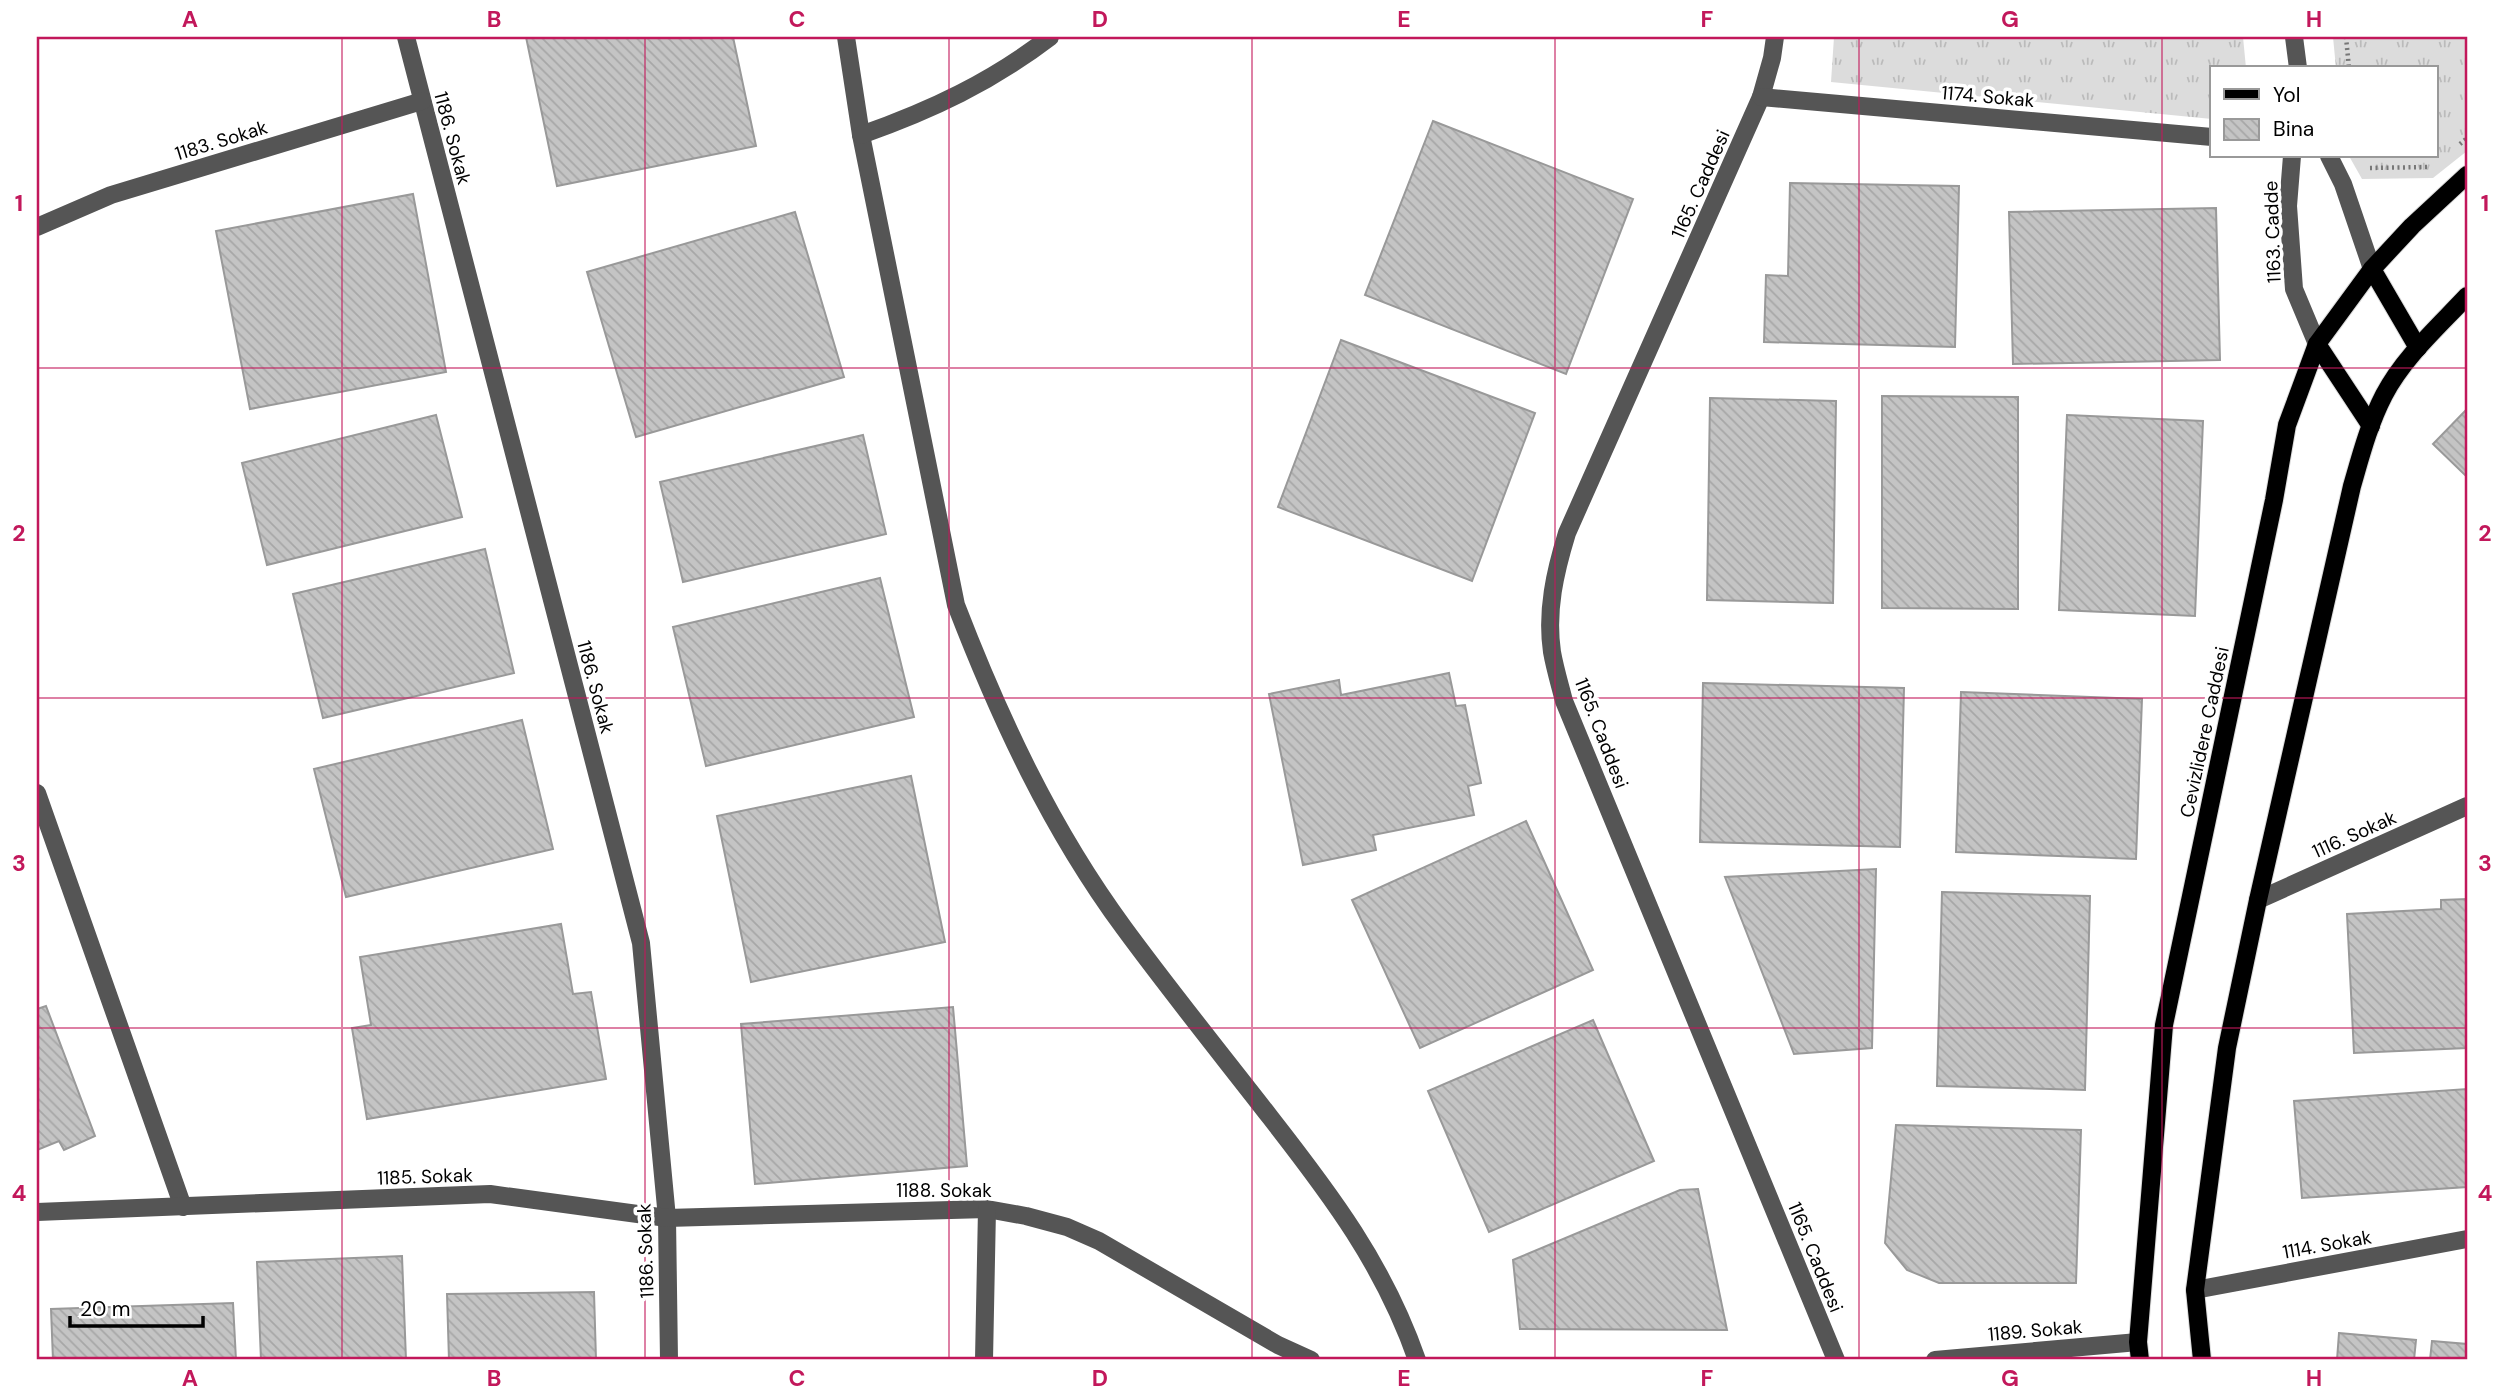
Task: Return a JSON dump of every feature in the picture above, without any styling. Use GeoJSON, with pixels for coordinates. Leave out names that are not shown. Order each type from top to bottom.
{"type":"FeatureCollection","features":[{"type":"Feature","properties":{"kind":"main road","name":"Cevizlidere Caddesi"},"geometry":{"type":"LineString","coordinates":[[2139,1351],[2164,1025],[2274,500],[2287,425],[2317,344],[2372,269],[2412,226],[2467,175]]}},
{"type":"Feature","properties":{"kind":"main road"},"geometry":{"type":"LineString","coordinates":[[2372,269],[2417,348]]}},
{"type":"Feature","properties":{"kind":"main road"},"geometry":{"type":"LineString","coordinates":[[2202,1360],[2195,1290],[2227,1048],[2352,486],[2365,440],[2385,394],[2417,348],[2467,296]]}},
{"type":"Feature","properties":{"kind":"main road"},"geometry":{"type":"LineString","coordinates":[[2317,344],[2371,426]]}},
{"type":"Feature","properties":{"kind":"street","name":"1186. Sokak"},"geometry":{"type":"LineString","coordinates":[[406,37],[641,943],[667,1218],[670,1360]]}},
{"type":"Feature","properties":{"kind":"street"},"geometry":{"type":"LineString","coordinates":[[846,37],[861,135],[956,605],[984,679],[1049,813],[1085,871],[1123,928],[1331,1195],[1359,1238],[1396,1307],[1417,1360]]}},
{"type":"Feature","properties":{"kind":"street"},"geometry":{"type":"LineString","coordinates":[[861,135],[915,116],[967,92],[1018,61],[1050,37]]}},
{"type":"Feature","properties":{"kind":"street","name":"1165. Caddesi"},"geometry":{"type":"LineString","coordinates":[[1775,37],[1761,97],[1567,533],[1555,573],[1550,609],[1552,652],[1564,701],[1836,1360]]}},
{"type":"Feature","properties":{"kind":"street"},"geometry":{"type":"LineString","coordinates":[[2294,37],[2298,66]]}},
{"type":"Feature","properties":{"kind":"street","name":"1174. Sokak"},"geometry":{"type":"LineString","coordinates":[[1761,97],[2210,137]]}},
{"type":"Feature","properties":{"kind":"street","name":"1183. Sokak"},"geometry":{"type":"LineString","coordinates":[[37,227],[111,195],[422,101]]}},
{"type":"Feature","properties":{"kind":"street","name":"1163. Cadde"},"geometry":{"type":"LineString","coordinates":[[2292,158],[2288,206],[2294,289],[2317,344]]}},
{"type":"Feature","properties":{"kind":"street"},"geometry":{"type":"LineString","coordinates":[[2330,158],[2343,184],[2372,269]]}},
{"type":"Feature","properties":{"kind":"street"},"geometry":{"type":"LineString","coordinates":[[37,793],[183,1207]]}},
{"type":"Feature","properties":{"kind":"street","name":"1116. Sokak"},"geometry":{"type":"LineString","coordinates":[[2258,900],[2467,806]]}},
{"type":"Feature","properties":{"kind":"street","name":"1185. Sokak"},"geometry":{"type":"LineString","coordinates":[[37,1212],[490,1194],[667,1218]]}},
{"type":"Feature","properties":{"kind":"street"},"geometry":{"type":"LineString","coordinates":[[984,1360],[987,1209]]}},
{"type":"Feature","properties":{"kind":"street","name":"1188. Sokak"},"geometry":{"type":"LineString","coordinates":[[667,1218],[987,1209],[1026,1216],[1057,1224],[1099,1241],[1278,1345],[1311,1360]]}},
{"type":"Feature","properties":{"kind":"street","name":"1114. Sokak"},"geometry":{"type":"LineString","coordinates":[[2195,1290],[2467,1239]]}},
{"type":"Feature","properties":{"kind":"street","name":"1189. Sokak"},"geometry":{"type":"LineString","coordinates":[[1935,1360],[2139,1351]]}},
{"type":"Feature","properties":{"kind":"path"},"geometry":{"type":"LineString","coordinates":[[2346,37],[2349,66]]}},
{"type":"Feature","properties":{"kind":"path"},"geometry":{"type":"LineString","coordinates":[[2458,145],[2467,138]]}},
{"type":"Feature","properties":{"kind":"path"},"geometry":{"type":"LineString","coordinates":[[2368,168],[2431,167]]}},
{"type":"Feature","properties":{"kind":"green space"},"geometry":{"type":"Polygon","coordinates":[[[1834,37],[2243,37],[2246,66],[2210,66],[2210,119],[1831,82],[1834,37]]]}},
{"type":"Feature","properties":{"kind":"green space"},"geometry":{"type":"Polygon","coordinates":[[[2333,37],[2467,37],[2467,151],[2433,178],[2362,179],[2350,158],[2438,158],[2438,66],[2336,66],[2333,37]]]}},
{"type":"Feature","properties":{"kind":"building"},"geometry":{"type":"Polygon","coordinates":[[[526,37],[733,37],[756,146],[557,186],[526,37]]]}},
{"type":"Feature","properties":{"kind":"building"},"geometry":{"type":"Polygon","coordinates":[[[1433,121],[1633,199],[1566,374],[1365,295],[1433,121]]]}},
{"type":"Feature","properties":{"kind":"building"},"geometry":{"type":"Polygon","coordinates":[[[1790,183],[1959,186],[1955,347],[1764,342],[1766,275],[1788,276],[1790,183]]]}},
{"type":"Feature","properties":{"kind":"building"},"geometry":{"type":"Polygon","coordinates":[[[413,194],[446,372],[250,409],[216,231],[413,194]]]}},
{"type":"Feature","properties":{"kind":"building"},"geometry":{"type":"Polygon","coordinates":[[[2216,208],[2220,360],[2013,364],[2009,212],[2216,208]]]}},
{"type":"Feature","properties":{"kind":"building"},"geometry":{"type":"Polygon","coordinates":[[[795,212],[844,377],[636,437],[587,272],[795,212]]]}},
{"type":"Feature","properties":{"kind":"building"},"geometry":{"type":"Polygon","coordinates":[[[1341,340],[1535,413],[1472,581],[1278,507],[1341,340]]]}},
{"type":"Feature","properties":{"kind":"building"},"geometry":{"type":"Polygon","coordinates":[[[1882,396],[2018,397],[2018,609],[1882,608],[1882,396]]]}},
{"type":"Feature","properties":{"kind":"building"},"geometry":{"type":"Polygon","coordinates":[[[1710,398],[1836,401],[1833,603],[1707,600],[1710,398]]]}},
{"type":"Feature","properties":{"kind":"building"},"geometry":{"type":"Polygon","coordinates":[[[2467,409],[2467,477],[2433,444],[2467,409]]]}},
{"type":"Feature","properties":{"kind":"building"},"geometry":{"type":"Polygon","coordinates":[[[436,415],[462,517],[267,565],[242,463],[436,415]]]}},
{"type":"Feature","properties":{"kind":"building"},"geometry":{"type":"Polygon","coordinates":[[[2067,415],[2203,421],[2195,616],[2059,610],[2067,415]]]}},
{"type":"Feature","properties":{"kind":"building"},"geometry":{"type":"Polygon","coordinates":[[[863,435],[886,534],[683,582],[660,482],[863,435]]]}},
{"type":"Feature","properties":{"kind":"building"},"geometry":{"type":"Polygon","coordinates":[[[485,549],[514,673],[323,718],[293,594],[485,549]]]}},
{"type":"Feature","properties":{"kind":"building"},"geometry":{"type":"Polygon","coordinates":[[[880,578],[914,717],[706,766],[673,627],[880,578]]]}},
{"type":"Feature","properties":{"kind":"building"},"geometry":{"type":"Polygon","coordinates":[[[1449,673],[1456,706],[1465,705],[1481,783],[1468,786],[1474,815],[1373,835],[1376,850],[1303,865],[1269,694],[1339,680],[1341,695],[1449,673]]]}},
{"type":"Feature","properties":{"kind":"building"},"geometry":{"type":"Polygon","coordinates":[[[1703,683],[1904,688],[1900,847],[1700,842],[1703,683]]]}},
{"type":"Feature","properties":{"kind":"building"},"geometry":{"type":"Polygon","coordinates":[[[1961,692],[2142,699],[2136,859],[1956,852],[1961,692]]]}},
{"type":"Feature","properties":{"kind":"building"},"geometry":{"type":"Polygon","coordinates":[[[522,720],[553,849],[346,897],[314,769],[522,720]]]}},
{"type":"Feature","properties":{"kind":"building"},"geometry":{"type":"Polygon","coordinates":[[[911,776],[945,942],[751,982],[717,816],[911,776]]]}},
{"type":"Feature","properties":{"kind":"building"},"geometry":{"type":"Polygon","coordinates":[[[1526,821],[1593,970],[1420,1048],[1352,900],[1526,821]]]}},
{"type":"Feature","properties":{"kind":"building"},"geometry":{"type":"Polygon","coordinates":[[[1876,869],[1872,1048],[1794,1054],[1725,877],[1876,869]]]}},
{"type":"Feature","properties":{"kind":"building"},"geometry":{"type":"Polygon","coordinates":[[[1942,892],[2090,896],[2085,1090],[1937,1086],[1942,892]]]}},
{"type":"Feature","properties":{"kind":"building"},"geometry":{"type":"Polygon","coordinates":[[[2467,899],[2467,1048],[2354,1053],[2347,914],[2441,909],[2441,900],[2467,899]]]}},
{"type":"Feature","properties":{"kind":"building"},"geometry":{"type":"Polygon","coordinates":[[[561,924],[573,994],[591,992],[606,1079],[367,1119],[352,1028],[371,1025],[360,957],[561,924]]]}},
{"type":"Feature","properties":{"kind":"building"},"geometry":{"type":"Polygon","coordinates":[[[46,1006],[95,1136],[64,1150],[59,1141],[37,1150],[37,1009],[46,1006]]]}},
{"type":"Feature","properties":{"kind":"building"},"geometry":{"type":"Polygon","coordinates":[[[953,1007],[967,1166],[755,1184],[741,1024],[953,1007]]]}},
{"type":"Feature","properties":{"kind":"building"},"geometry":{"type":"Polygon","coordinates":[[[1593,1020],[1654,1161],[1489,1232],[1428,1091],[1593,1020]]]}},
{"type":"Feature","properties":{"kind":"building"},"geometry":{"type":"Polygon","coordinates":[[[2467,1089],[2467,1187],[2302,1198],[2294,1101],[2467,1089]]]}},
{"type":"Feature","properties":{"kind":"building"},"geometry":{"type":"Polygon","coordinates":[[[1896,1125],[2081,1130],[2076,1283],[1939,1283],[1907,1270],[1885,1243],[1896,1125]]]}},
{"type":"Feature","properties":{"kind":"building"},"geometry":{"type":"Polygon","coordinates":[[[1698,1189],[1727,1330],[1520,1329],[1513,1260],[1680,1190],[1698,1189]]]}},
{"type":"Feature","properties":{"kind":"building"},"geometry":{"type":"Polygon","coordinates":[[[402,1256],[406,1360],[261,1360],[257,1262],[402,1256]]]}},
{"type":"Feature","properties":{"kind":"building"},"geometry":{"type":"Polygon","coordinates":[[[594,1292],[596,1360],[449,1360],[447,1294],[594,1292]]]}},
{"type":"Feature","properties":{"kind":"building"},"geometry":{"type":"Polygon","coordinates":[[[233,1303],[236,1360],[53,1360],[51,1309],[233,1303]]]}},
{"type":"Feature","properties":{"kind":"building"},"geometry":{"type":"Polygon","coordinates":[[[2339,1333],[2416,1340],[2414,1360],[2337,1360],[2339,1333]]]}},
{"type":"Feature","properties":{"kind":"building"},"geometry":{"type":"Polygon","coordinates":[[[2432,1341],[2467,1344],[2467,1360],[2430,1360],[2432,1341]]]}}]}
